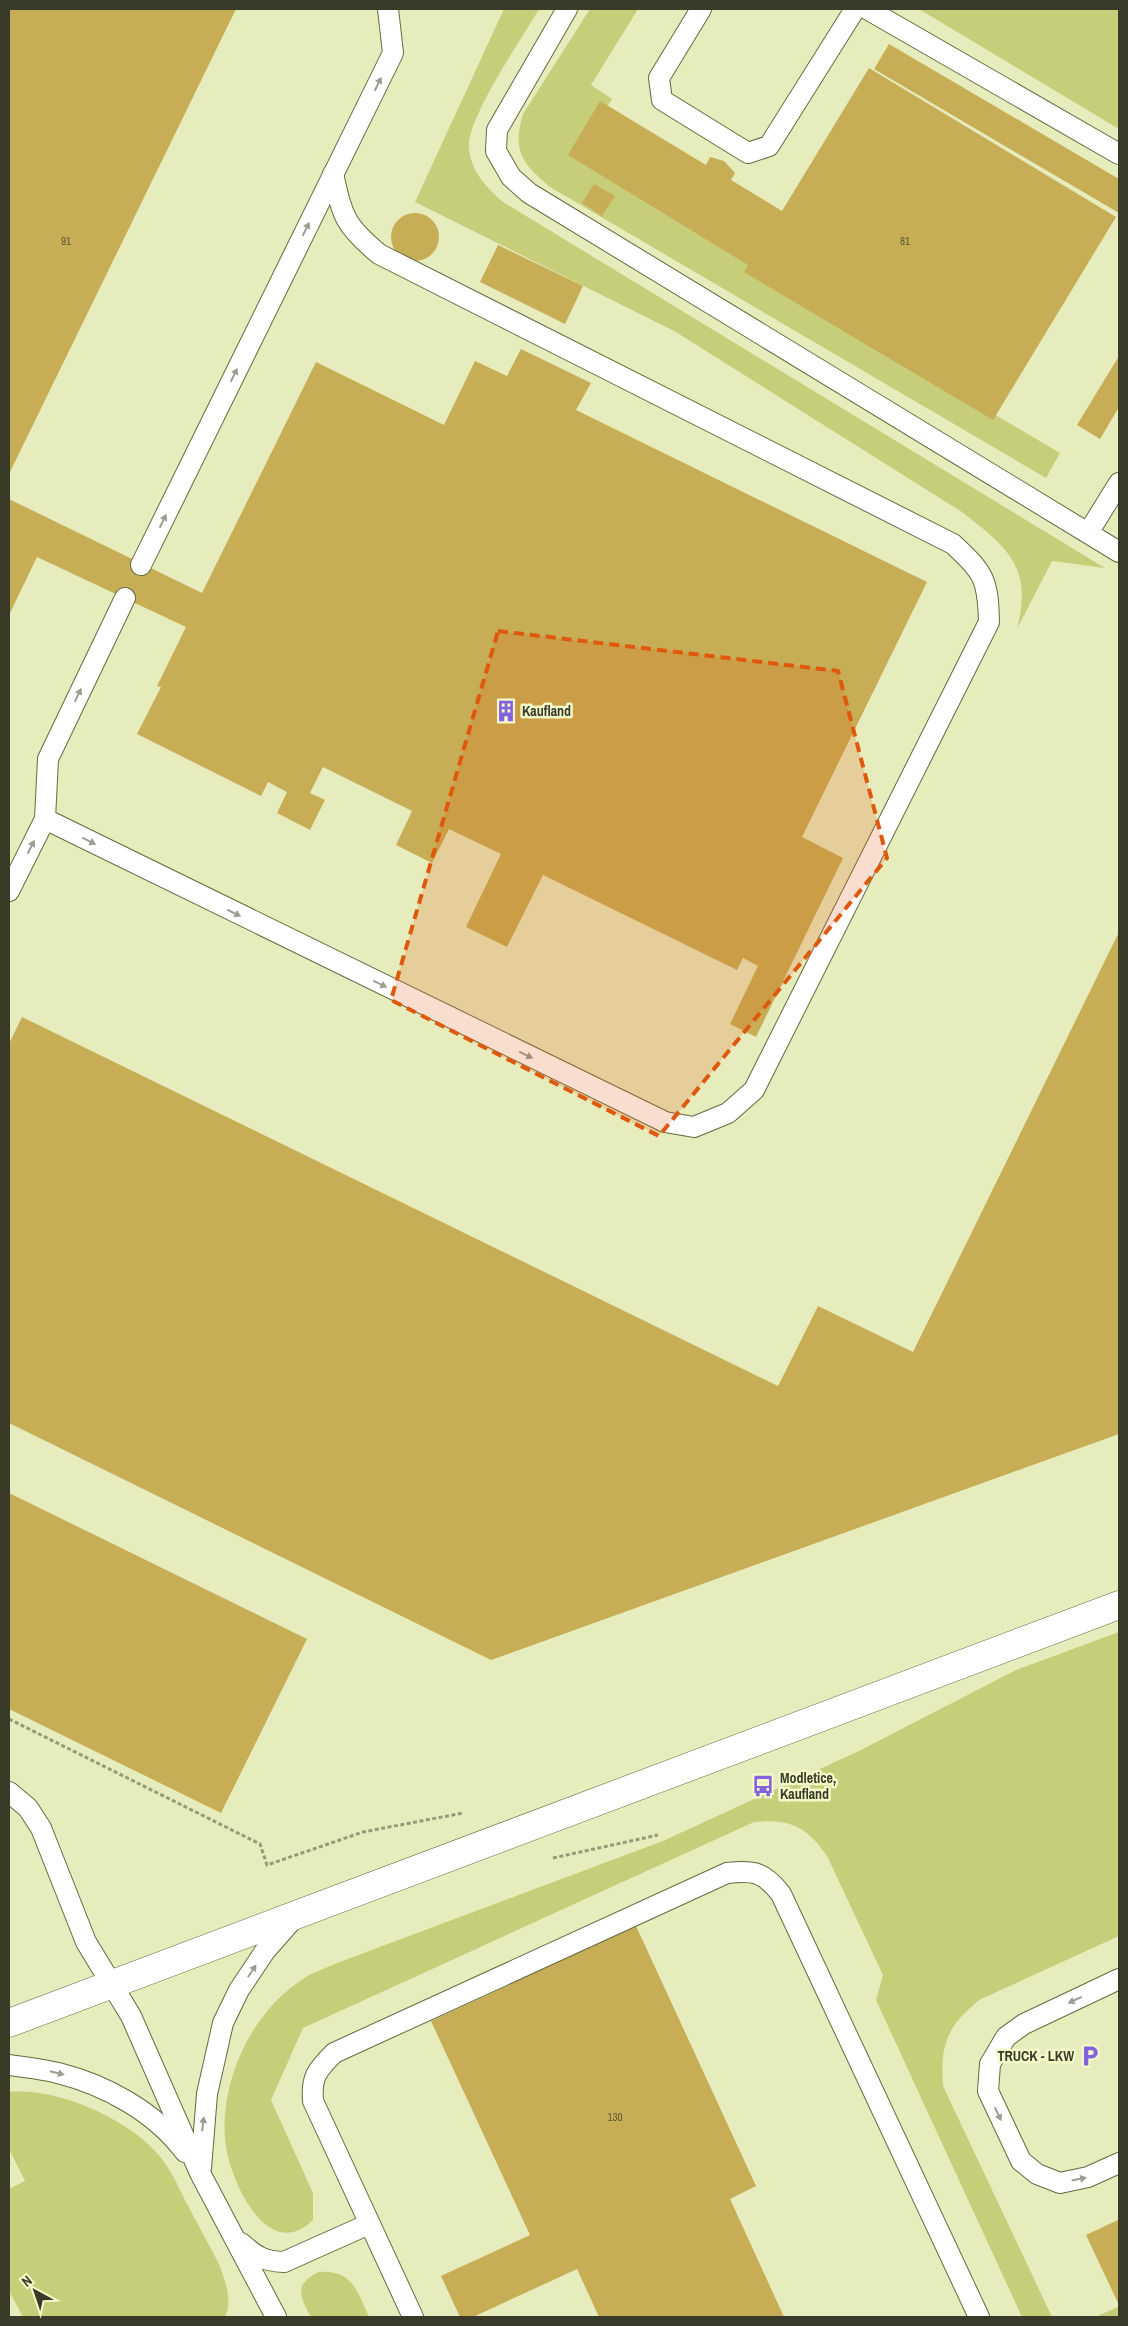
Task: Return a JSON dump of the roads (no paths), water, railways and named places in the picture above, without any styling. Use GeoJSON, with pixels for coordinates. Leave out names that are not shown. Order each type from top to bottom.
{"type":"FeatureCollection","features":[{"type":"Feature","properties":{"kind":"main road"},"geometry":{"type":"LineString","coordinates":[[9,2023],[1119,1605]]}},
{"type":"Feature","properties":{"kind":"lane"},"geometry":{"type":"LineString","coordinates":[[141,565],[393,53],[388,9]]}},
{"type":"Feature","properties":{"kind":"lane"},"geometry":{"type":"LineString","coordinates":[[567,9],[497,130],[496,151],[511,176],[529,193],[1119,552]]}},
{"type":"Feature","properties":{"kind":"lane"},"geometry":{"type":"LineString","coordinates":[[700,9],[659,78],[662,100],[748,153],[770,146],[855,9]]}},
{"type":"Feature","properties":{"kind":"lane"},"geometry":{"type":"LineString","coordinates":[[867,9],[1119,154]]}},
{"type":"Feature","properties":{"kind":"lane"},"geometry":{"type":"LineString","coordinates":[[45,819],[665,1122],[694,1127],[728,1113],[754,1090],[989,622],[988,591],[976,567],[953,544],[379,254],[355,234],[341,211],[333,174]]}},
{"type":"Feature","properties":{"kind":"lane"},"geometry":{"type":"LineString","coordinates":[[1088,533],[1119,484]]}},
{"type":"Feature","properties":{"kind":"lane"},"geometry":{"type":"LineString","coordinates":[[9,891],[45,819],[48,759],[125,598]]}},
{"type":"Feature","properties":{"kind":"lane"},"geometry":{"type":"LineString","coordinates":[[9,1792],[28,1808],[41,1828],[86,1942],[131,2016],[200,2173],[276,2317]]}},
{"type":"Feature","properties":{"kind":"lane"},"geometry":{"type":"LineString","coordinates":[[412,2317],[312,2101],[312,2085],[319,2067],[334,2053],[727,1874],[748,1871],[768,1878],[780,1894],[978,2317]]}},
{"type":"Feature","properties":{"kind":"lane"},"geometry":{"type":"LineString","coordinates":[[200,2173],[207,2094],[223,2024],[239,1990],[265,1951],[298,1914]]}},
{"type":"Feature","properties":{"kind":"lane"},"geometry":{"type":"LineString","coordinates":[[1119,1979],[1024,2024],[1006,2037],[990,2064],[988,2091],[1021,2161],[1036,2174],[1060,2182],[1088,2177],[1119,2163]]}},
{"type":"Feature","properties":{"kind":"lane"},"geometry":{"type":"LineString","coordinates":[[9,2065],[57,2072],[90,2083],[131,2103],[152,2117],[177,2142],[200,2173]]}},
{"type":"Feature","properties":{"kind":"lane"},"geometry":{"type":"LineString","coordinates":[[235,2238],[256,2257],[284,2262],[369,2224]]}},
{"type":"Feature","properties":{"kind":"lane"},"geometry":{"type":"LineString","coordinates":[[258,2317],[262,2310],[263,2294]]}},
{"type":"Feature","properties":{"kind":"place","name":"Kaufland"},"geometry":{"type":"Point","coordinates":[506,711]}},
{"type":"Feature","properties":{"kind":"place","name":"Modletice, Kaufland"},"geometry":{"type":"Point","coordinates":[763,1786]}},
{"type":"Feature","properties":{"kind":"place","name":"TRUCK - LKW"},"geometry":{"type":"Point","coordinates":[1090,2056]}}]}
